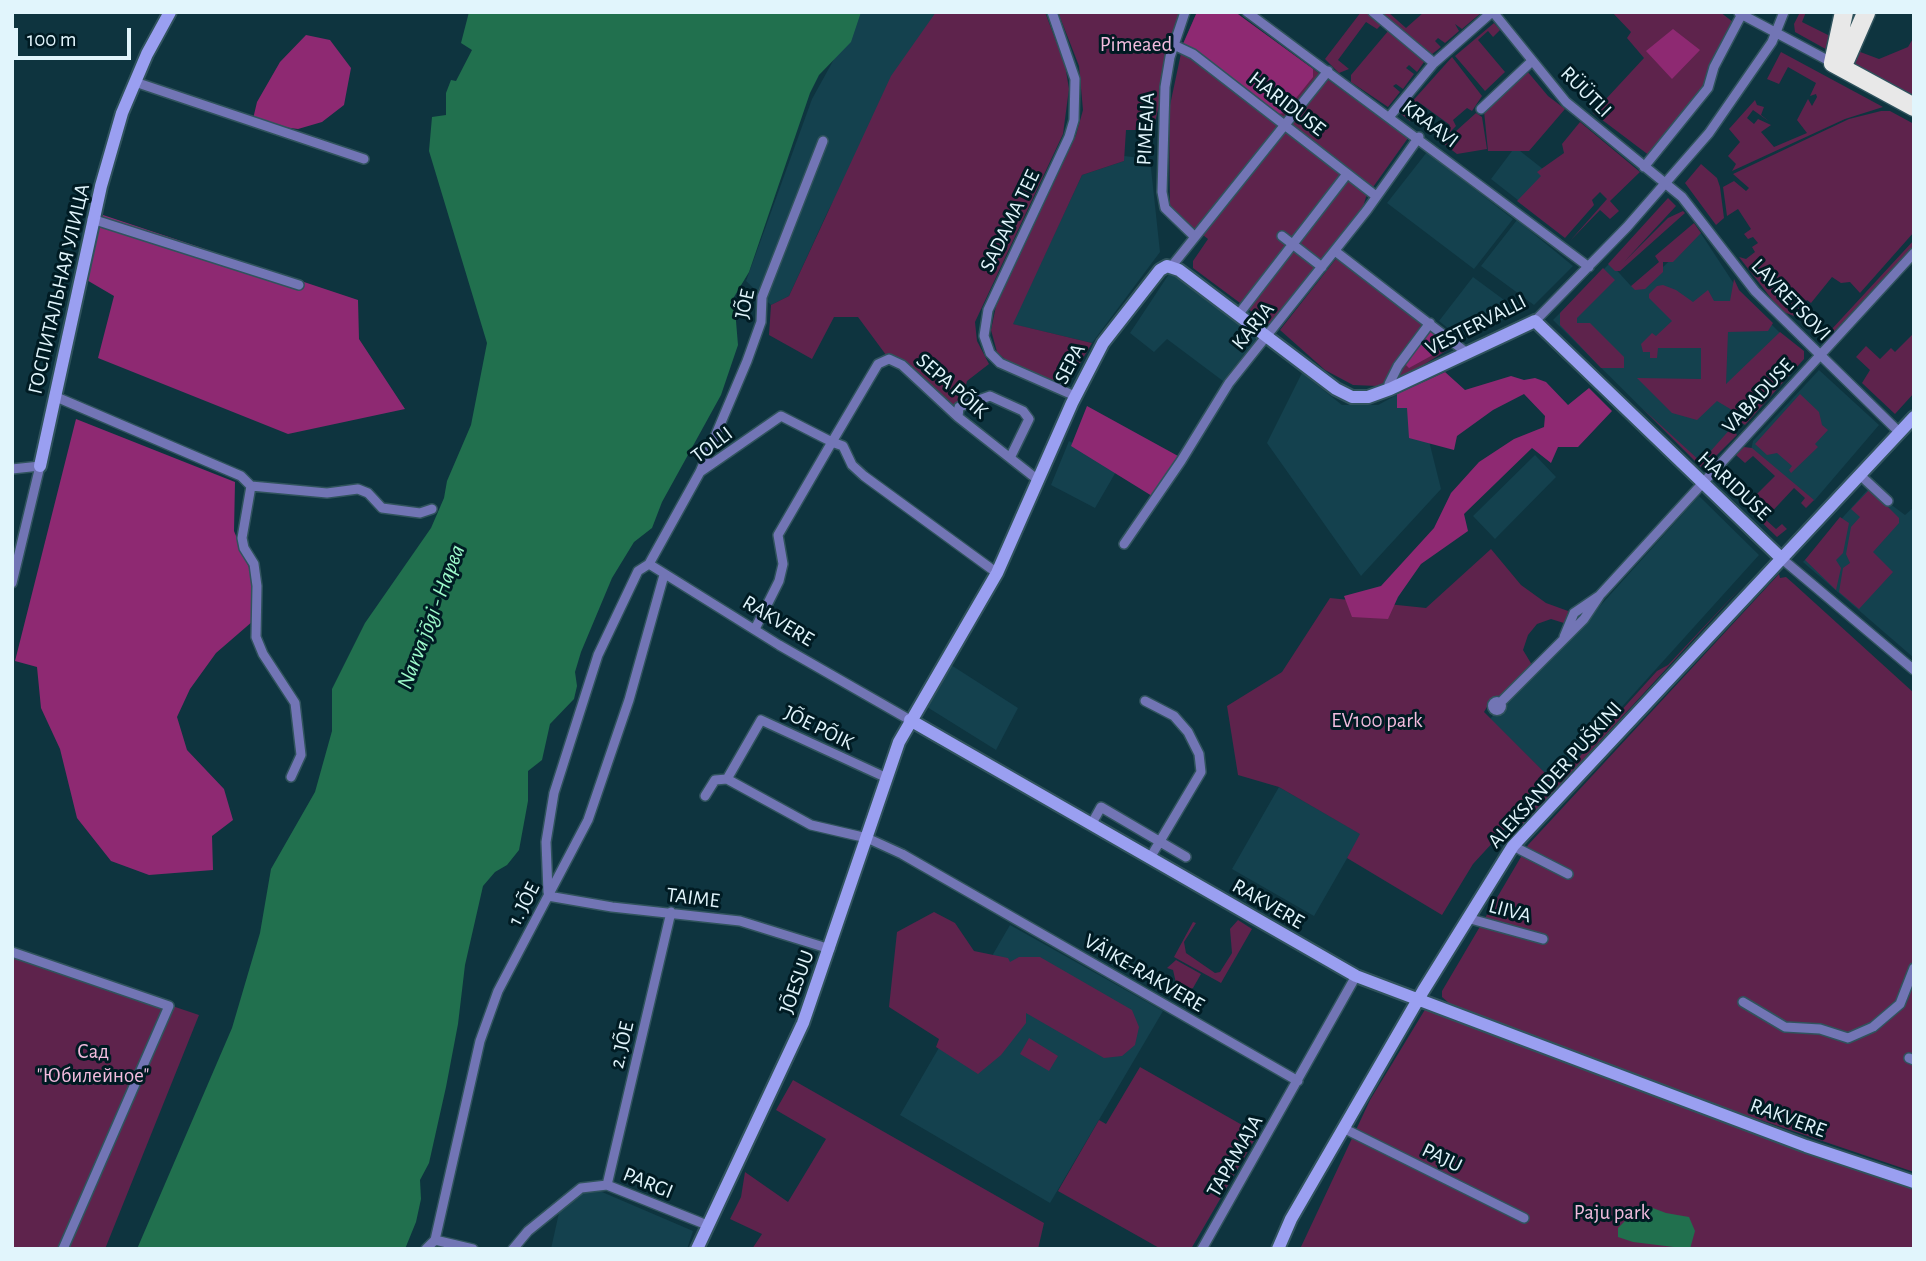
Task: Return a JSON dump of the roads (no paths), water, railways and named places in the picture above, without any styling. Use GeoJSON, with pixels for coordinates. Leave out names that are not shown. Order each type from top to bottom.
{"type":"FeatureCollection","features":[{"type":"Feature","properties":{"kind":"highway"},"geometry":{"type":"LineString","coordinates":[[1837,65],[1844,12]]}},
{"type":"Feature","properties":{"kind":"highway"},"geometry":{"type":"LineString","coordinates":[[1837,65],[1866,13]]}},
{"type":"Feature","properties":{"kind":"highway"},"geometry":{"type":"LineString","coordinates":[[1837,65],[1914,107]]}},
{"type":"Feature","properties":{"kind":"street","name":"ГОСПИТАЛЬНАЯ УЛИЦА"},"geometry":{"type":"LineString","coordinates":[[12,583],[40,466],[92,219],[122,113],[170,12]]}},
{"type":"Feature","properties":{"kind":"street","name":"SADAMA TEE"},"geometry":{"type":"LineString","coordinates":[[1052,12],[1075,79],[1074,120],[1069,137],[988,310],[984,336],[990,353],[1000,363],[1075,396]]}},
{"type":"Feature","properties":{"kind":"street","name":"PIMEAIA"},"geometry":{"type":"LineString","coordinates":[[1185,12],[1174,46],[1166,87],[1162,136],[1163,203],[1195,237]]}},
{"type":"Feature","properties":{"kind":"street","name":"KRAAVI"},"geometry":{"type":"LineString","coordinates":[[1247,12],[1419,137],[1589,267]]}},
{"type":"Feature","properties":{"kind":"street"},"geometry":{"type":"LineString","coordinates":[[1373,12],[1434,63]]}},
{"type":"Feature","properties":{"kind":"street"},"geometry":{"type":"LineString","coordinates":[[1390,116],[1434,63],[1492,12]]}},
{"type":"Feature","properties":{"kind":"street","name":"RÜÜTLI"},"geometry":{"type":"LineString","coordinates":[[1492,12],[1566,102],[1667,183]]}},
{"type":"Feature","properties":{"kind":"street","name":"VESTERVALLI"},"geometry":{"type":"LineString","coordinates":[[1171,267],[1336,389],[1352,397],[1368,397],[1390,389],[1535,321],[1667,183],[1744,87],[1776,33],[1784,12]]}},
{"type":"Feature","properties":{"kind":"street"},"geometry":{"type":"LineString","coordinates":[[1644,167],[1708,89],[1714,67],[1741,13],[1837,65]]}},
{"type":"Feature","properties":{"kind":"street","name":"HARIDUSE"},"geometry":{"type":"LineString","coordinates":[[1174,46],[1192,54],[1376,196]]}},
{"type":"Feature","properties":{"kind":"street"},"geometry":{"type":"LineString","coordinates":[[1481,109],[1532,61]]}},
{"type":"Feature","properties":{"kind":"street","name":"SEPA"},"geometry":{"type":"LineString","coordinates":[[910,720],[997,573],[1075,396],[1103,344],[1160,270],[1171,267],[1328,71]]}},
{"type":"Feature","properties":{"kind":"street"},"geometry":{"type":"LineString","coordinates":[[135,82],[364,159]]}},
{"type":"Feature","properties":{"kind":"street","name":"KARJA"},"geometry":{"type":"LineString","coordinates":[[1124,544],[1181,461],[1229,383],[1335,251],[1419,137]]}},
{"type":"Feature","properties":{"kind":"street","name":"JÕE"},"geometry":{"type":"LineString","coordinates":[[700,472],[747,361],[761,322],[762,298],[823,141]]}},
{"type":"Feature","properties":{"kind":"street"},"geometry":{"type":"LineString","coordinates":[[1238,314],[1347,174]]}},
{"type":"Feature","properties":{"kind":"street","name":"LAVRETSOVI"},"geometry":{"type":"LineString","coordinates":[[1667,183],[1682,197],[1755,291],[1899,432]]}},
{"type":"Feature","properties":{"kind":"street"},"geometry":{"type":"LineString","coordinates":[[92,219],[299,285]]}},
{"type":"Feature","properties":{"kind":"street"},"geometry":{"type":"LineString","coordinates":[[1282,236],[1322,267]]}},
{"type":"Feature","properties":{"kind":"street"},"geometry":{"type":"LineString","coordinates":[[1335,251],[1467,353]]}},
{"type":"Feature","properties":{"kind":"street","name":"VABADUSE"},"geometry":{"type":"LineString","coordinates":[[1500,703],[1584,620],[1600,595],[1914,253]]}},
{"type":"Feature","properties":{"kind":"street","name":"HARIDUSE"},"geometry":{"type":"LineString","coordinates":[[1535,321],[1781,558],[1914,670]]}},
{"type":"Feature","properties":{"kind":"street"},"geometry":{"type":"LineString","coordinates":[[1390,389],[1389,384],[1398,366],[1430,323]]}},
{"type":"Feature","properties":{"kind":"street","name":"SEPA PÕIK"},"geometry":{"type":"LineString","coordinates":[[832,442],[883,360],[902,365],[958,417],[1038,480]]}},
{"type":"Feature","properties":{"kind":"street"},"geometry":{"type":"LineString","coordinates":[[54,396],[241,476],[251,486],[327,493],[358,489],[368,493],[382,508],[420,513],[432,509]]}},
{"type":"Feature","properties":{"kind":"street"},"geometry":{"type":"LineString","coordinates":[[958,417],[959,407],[990,396],[1023,411],[1029,419],[1010,458]]}},
{"type":"Feature","properties":{"kind":"street","name":"TOLLI"},"geometry":{"type":"LineString","coordinates":[[548,896],[546,842],[554,793],[598,655],[638,571],[649,564],[700,472],[781,416],[844,446],[852,465],[864,477],[997,573]]}},
{"type":"Feature","properties":{"kind":"street","name":"ALEKSANDER PUŠKINI"},"geometry":{"type":"LineString","coordinates":[[1278,1249],[1291,1219],[1467,918],[1513,846],[1914,417]]}},
{"type":"Feature","properties":{"kind":"street"},"geometry":{"type":"LineString","coordinates":[[755,629],[779,581],[783,564],[778,535],[832,442]]}},
{"type":"Feature","properties":{"kind":"street"},"geometry":{"type":"LineString","coordinates":[[12,469],[40,466]]}},
{"type":"Feature","properties":{"kind":"street"},"geometry":{"type":"LineString","coordinates":[[1860,475],[1888,501]]}},
{"type":"Feature","properties":{"kind":"street"},"geometry":{"type":"LineString","coordinates":[[251,486],[242,538],[244,548],[254,564],[257,586],[256,637],[295,703],[301,755],[291,777]]}},
{"type":"Feature","properties":{"kind":"street","name":"RAKVERE"},"geometry":{"type":"LineString","coordinates":[[649,564],[910,720],[1356,976],[1806,1146],[1914,1182]]}},
{"type":"Feature","properties":{"kind":"street","name":"1. JÕE"},"geometry":{"type":"LineString","coordinates":[[435,1240],[480,1041],[498,991],[574,849],[602,783],[664,575]]}},
{"type":"Feature","properties":{"kind":"street"},"geometry":{"type":"LineString","coordinates":[[1145,701],[1174,716],[1188,732],[1199,754],[1201,772],[1150,859]]}},
{"type":"Feature","properties":{"kind":"street","name":"JÕE PÕIK"},"geometry":{"type":"LineString","coordinates":[[705,796],[715,780],[727,779],[761,720],[887,778]]}},
{"type":"Feature","properties":{"kind":"street","name":"JÕESUU"},"geometry":{"type":"LineString","coordinates":[[697,1249],[788,1056],[830,949],[887,778],[910,720]]}},
{"type":"Feature","properties":{"kind":"street"},"geometry":{"type":"LineString","coordinates":[[727,779],[811,825],[867,838]]}},
{"type":"Feature","properties":{"kind":"street"},"geometry":{"type":"LineString","coordinates":[[1091,825],[1101,807],[1186,857]]}},
{"type":"Feature","properties":{"kind":"street","name":"VÄIKE-RAKVERE"},"geometry":{"type":"LineString","coordinates":[[867,838],[902,854],[1298,1081]]}},
{"type":"Feature","properties":{"kind":"street"},"geometry":{"type":"LineString","coordinates":[[1513,846],[1568,874]]}},
{"type":"Feature","properties":{"kind":"street","name":"TAIME"},"geometry":{"type":"LineString","coordinates":[[548,896],[740,922],[830,949]]}},
{"type":"Feature","properties":{"kind":"street","name":"2. JÕE"},"geometry":{"type":"LineString","coordinates":[[607,1185],[671,912]]}},
{"type":"Feature","properties":{"kind":"street","name":"LIIVA"},"geometry":{"type":"LineString","coordinates":[[1467,918],[1543,939]]}},
{"type":"Feature","properties":{"kind":"street"},"geometry":{"type":"LineString","coordinates":[[12,952],[169,1006],[63,1249]]}},
{"type":"Feature","properties":{"kind":"street"},"geometry":{"type":"LineString","coordinates":[[1743,1002],[1785,1027],[1820,1029],[1848,1038],[1873,1027],[1900,1004],[1914,968]]}},
{"type":"Feature","properties":{"kind":"street"},"geometry":{"type":"LineString","coordinates":[[1298,1081],[1356,976]]}},
{"type":"Feature","properties":{"kind":"street","name":"TAPAMAJA"},"geometry":{"type":"LineString","coordinates":[[1202,1249],[1298,1081]]}},
{"type":"Feature","properties":{"kind":"street","name":"PAJU"},"geometry":{"type":"LineString","coordinates":[[1345,1129],[1524,1218]]}},
{"type":"Feature","properties":{"kind":"street","name":"PARGI"},"geometry":{"type":"LineString","coordinates":[[513,1249],[527,1231],[581,1188],[607,1185],[707,1225]]}},
{"type":"Feature","properties":{"kind":"street"},"geometry":{"type":"LineString","coordinates":[[426,1249],[435,1240],[473,1249]]}},
{"type":"Feature","properties":{"kind":"water","name":"Narva jõgi - Нарва"},"geometry":{"type":"Polygon","coordinates":[[[469,12],[861,12],[851,42],[819,75],[810,93],[749,272],[734,297],[738,345],[721,395],[662,502],[652,528],[634,542],[612,578],[581,652],[575,672],[577,686],[574,699],[550,724],[542,760],[528,771],[528,801],[519,850],[507,865],[495,872],[483,886],[465,965],[458,1024],[446,1087],[429,1163],[420,1180],[421,1199],[416,1222],[405,1249],[137,1249],[232,1028],[260,933],[271,869],[315,792],[332,731],[332,689],[365,623],[431,528],[471,425],[487,343],[429,151],[432,117],[446,115],[446,93],[451,80],[456,81],[472,50],[461,43],[469,12]]]}},
{"type":"Feature","properties":{"kind":"water"},"geometry":{"type":"Polygon","coordinates":[[[1642,1204],[1666,1213],[1689,1217],[1695,1231],[1690,1249],[1633,1242],[1618,1237],[1618,1228],[1642,1204]]]}},
{"type":"Feature","properties":{"kind":"park label","name":"Pimeaed"},"geometry":{"type":"Point","coordinates":[1136,45]}},
{"type":"Feature","properties":{"kind":"park label","name":"EV100 park"},"geometry":{"type":"Point","coordinates":[1377,721]}},
{"type":"Feature","properties":{"kind":"park label","name":"Сад \"Юбилейное\""},"geometry":{"type":"Point","coordinates":[93,1064]}},
{"type":"Feature","properties":{"kind":"park label","name":"Paju park"},"geometry":{"type":"Point","coordinates":[1612,1213]}}]}
